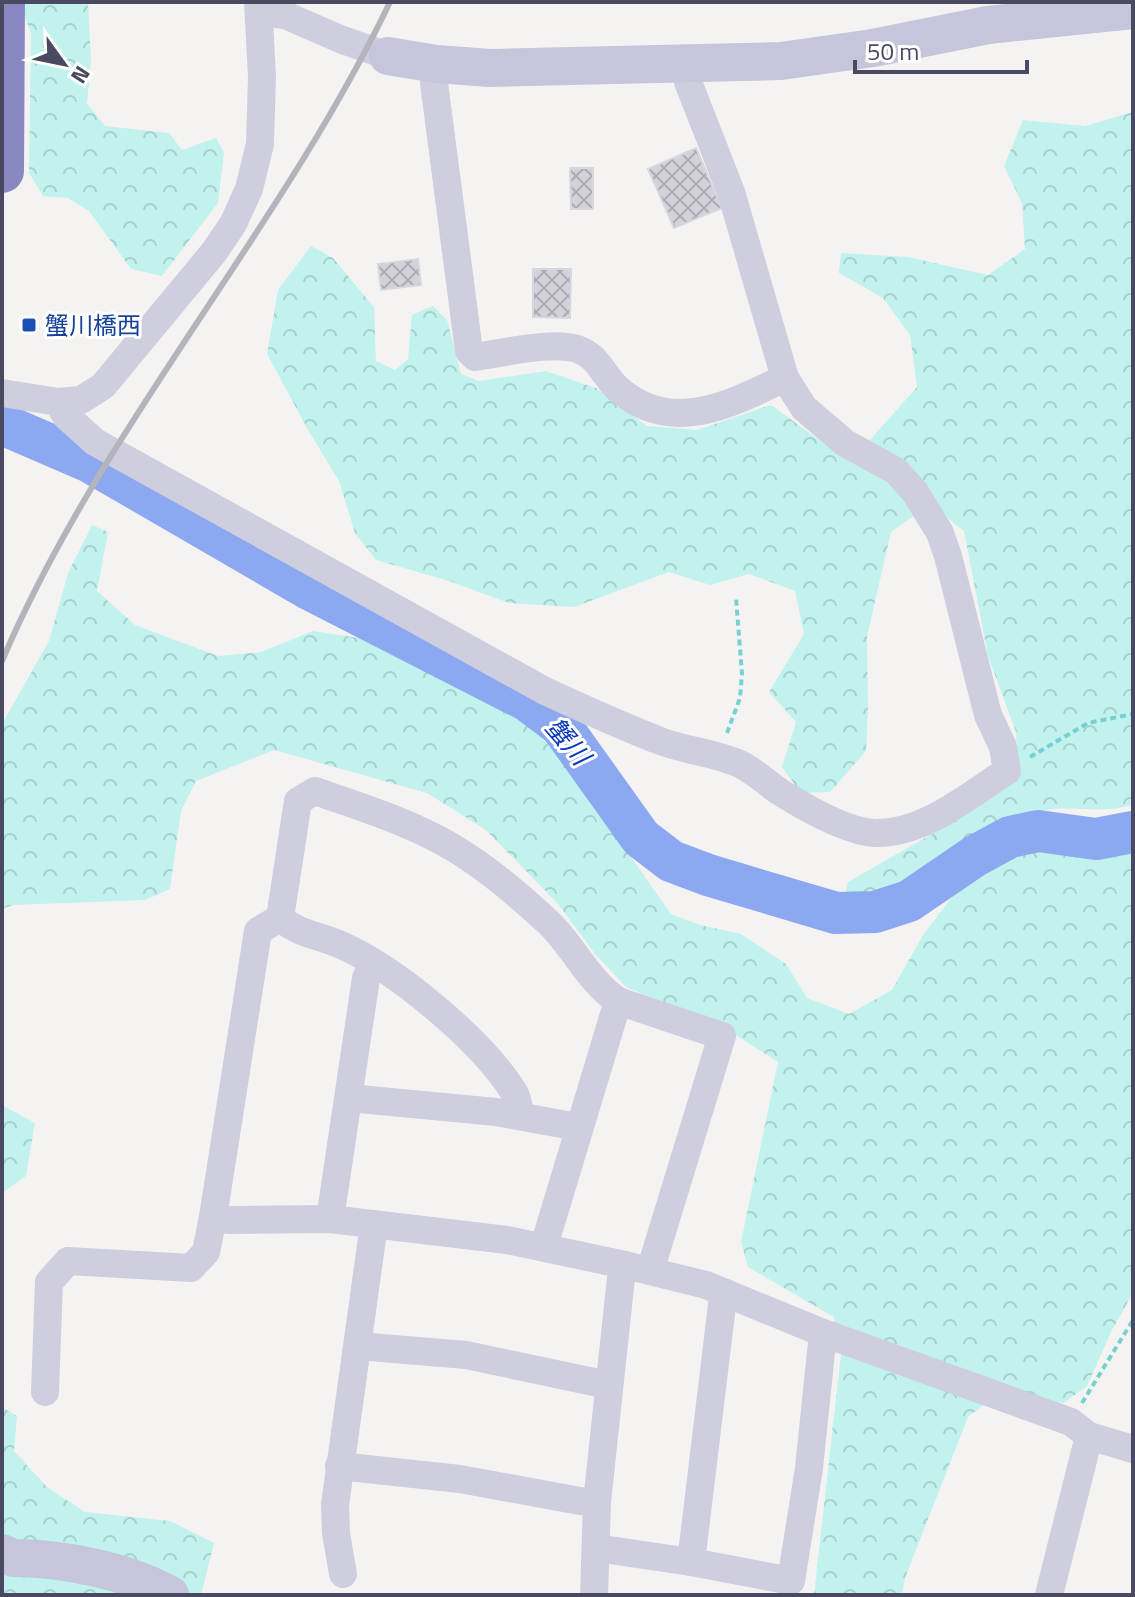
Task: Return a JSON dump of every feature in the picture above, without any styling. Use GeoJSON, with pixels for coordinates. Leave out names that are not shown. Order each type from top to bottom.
{"type":"FeatureCollection","features":[{"type":"Feature","properties":{"kind":"highway"},"geometry":{"type":"LineString","coordinates":[[2,171],[3,2]]}},
{"type":"Feature","properties":{"kind":"street"},"geometry":{"type":"LineString","coordinates":[[2,393],[58,402],[81,400],[103,386],[214,252],[233,224],[249,189],[260,144],[260,7],[388,56],[490,68],[781,61],[873,48],[988,25],[1133,10]]}},
{"type":"Feature","properties":{"kind":"street"},"geometry":{"type":"LineString","coordinates":[[436,64],[434,83],[469,351],[475,357],[563,346],[581,350],[595,359],[618,389],[667,414],[710,409],[736,401],[785,378]]}},
{"type":"Feature","properties":{"kind":"street"},"geometry":{"type":"LineString","coordinates":[[58,402],[66,416],[95,442],[545,691],[608,721],[667,744],[718,755],[743,765],[804,806],[845,825],[873,833],[904,830],[935,817],[1007,771],[1003,747],[988,715],[948,556],[940,533],[915,492],[896,471],[845,443],[804,408],[785,378],[731,192],[688,82],[685,65]]}},
{"type":"Feature","properties":{"kind":"street"},"geometry":{"type":"LineString","coordinates":[[280,918],[298,801],[315,791],[384,815],[450,846],[469,859],[550,924],[603,991],[618,1001],[722,1036],[638,1268],[621,1278],[597,1502],[594,1595]]}},
{"type":"Feature","properties":{"kind":"street"},"geometry":{"type":"LineString","coordinates":[[280,918],[295,931],[341,945],[412,989],[480,1049],[516,1094],[520,1115]]}},
{"type":"Feature","properties":{"kind":"street"},"geometry":{"type":"LineString","coordinates":[[45,1392],[49,1282],[68,1261],[191,1268],[206,1252],[258,931],[280,918]]}},
{"type":"Feature","properties":{"kind":"street"},"geometry":{"type":"LineString","coordinates":[[330,1219],[366,978],[373,964]]}},
{"type":"Feature","properties":{"kind":"street"},"geometry":{"type":"LineString","coordinates":[[544,1246],[618,1001]]}},
{"type":"Feature","properties":{"kind":"street"},"geometry":{"type":"LineString","coordinates":[[349,1098],[520,1115],[578,1127]]}},
{"type":"Feature","properties":{"kind":"street"},"geometry":{"type":"LineString","coordinates":[[213,1217],[228,1220],[330,1219],[544,1246],[706,1285],[823,1333],[1133,1449]]}},
{"type":"Feature","properties":{"kind":"street"},"geometry":{"type":"LineString","coordinates":[[343,1574],[336,1533],[339,1466],[374,1224]]}},
{"type":"Feature","properties":{"kind":"street"},"geometry":{"type":"LineString","coordinates":[[691,1562],[722,1305],[726,1293]]}},
{"type":"Feature","properties":{"kind":"street"},"geometry":{"type":"LineString","coordinates":[[596,1548],[791,1581],[809,1468],[823,1333]]}},
{"type":"Feature","properties":{"kind":"street"},"geometry":{"type":"LineString","coordinates":[[358,1346],[466,1355],[608,1385]]}},
{"type":"Feature","properties":{"kind":"street"},"geometry":{"type":"LineString","coordinates":[[1049,1595],[1080,1429]]}},
{"type":"Feature","properties":{"kind":"street"},"geometry":{"type":"LineString","coordinates":[[339,1466],[460,1479],[597,1502]]}},
{"type":"Feature","properties":{"kind":"street"},"geometry":{"type":"LineString","coordinates":[[2,1553],[13,1558],[111,1571],[153,1585],[170,1595]]}},
{"type":"Feature","properties":{"kind":"path"},"geometry":{"type":"LineString","coordinates":[[718,755],[740,698],[742,674],[736,598]]}},
{"type":"Feature","properties":{"kind":"path"},"geometry":{"type":"LineString","coordinates":[[1007,771],[1088,723],[1133,714]]}},
{"type":"Feature","properties":{"kind":"path"},"geometry":{"type":"LineString","coordinates":[[1080,1429],[1133,1320]]}},
{"type":"Feature","properties":{"kind":"green space"},"geometry":{"type":"Polygon","coordinates":[[[20,2],[88,2],[91,61],[87,104],[105,126],[169,133],[182,150],[216,138],[224,152],[218,203],[162,276],[131,269],[89,211],[68,198],[43,196],[29,173],[31,34],[20,2]]]}},
{"type":"Feature","properties":{"kind":"green space"},"geometry":{"type":"Polygon","coordinates":[[[1133,112],[1133,804],[1103,809],[1053,809],[1028,816],[966,843],[918,876],[883,893],[845,895],[848,882],[962,817],[1018,773],[1016,732],[988,656],[964,531],[930,504],[891,532],[867,636],[866,751],[830,792],[801,793],[782,767],[796,722],[769,692],[804,634],[795,591],[749,574],[710,585],[669,572],[574,607],[509,603],[449,581],[376,560],[355,533],[339,481],[267,354],[278,290],[311,246],[333,258],[374,307],[376,361],[395,370],[408,359],[412,315],[433,306],[447,320],[461,374],[479,381],[546,371],[596,388],[647,426],[697,430],[771,405],[841,456],[871,439],[917,387],[910,335],[883,298],[839,273],[841,253],[908,257],[988,275],[1025,249],[1022,203],[1004,166],[1023,120],[1085,126],[1133,112]]]}},
{"type":"Feature","properties":{"kind":"green space"},"geometry":{"type":"Polygon","coordinates":[[[92,525],[108,532],[97,591],[135,625],[218,656],[261,652],[313,631],[359,638],[529,718],[562,759],[671,914],[700,925],[741,934],[786,964],[807,998],[849,1014],[892,990],[923,935],[964,881],[1006,853],[1056,848],[1115,857],[1133,852],[1133,1293],[1112,1330],[1087,1386],[1064,1403],[996,1395],[968,1417],[905,1578],[902,1595],[814,1595],[841,1354],[834,1317],[748,1267],[741,1242],[778,1062],[731,1032],[626,987],[596,955],[558,904],[486,830],[427,793],[274,750],[196,781],[181,811],[170,889],[145,900],[13,905],[2,909],[2,724],[49,641],[68,573],[92,525]]]}},
{"type":"Feature","properties":{"kind":"green space"},"geometry":{"type":"Polygon","coordinates":[[[2,1105],[35,1123],[26,1176],[2,1193],[2,1105]]]}},
{"type":"Feature","properties":{"kind":"green space"},"geometry":{"type":"Polygon","coordinates":[[[2,1407],[17,1416],[14,1451],[47,1487],[85,1512],[170,1521],[214,1543],[201,1595],[2,1595],[2,1407]]]}},
{"type":"Feature","properties":{"kind":"building"},"geometry":{"type":"Polygon","coordinates":[[[696,148],[722,208],[674,228],[648,169],[696,148]]]}},
{"type":"Feature","properties":{"kind":"building"},"geometry":{"type":"Polygon","coordinates":[[[570,168],[593,168],[593,209],[571,209],[570,168]]]}},
{"type":"Feature","properties":{"kind":"building"},"geometry":{"type":"Polygon","coordinates":[[[418,259],[421,285],[381,290],[378,264],[418,259]]]}},
{"type":"Feature","properties":{"kind":"building"},"geometry":{"type":"Polygon","coordinates":[[[533,269],[571,269],[570,318],[533,317],[533,269]]]}},
{"type":"Feature","properties":{"kind":"waterway","name":"蟹川"},"geometry":{"type":"LineString","coordinates":[[2,424],[90,462],[309,589],[528,701],[561,726],[641,838],[671,861],[708,875],[836,913],[875,912],[909,901],[975,856],[1010,837],[1038,831],[1096,839],[1133,832]]}},
{"type":"Feature","properties":{"kind":"railway"},"geometry":{"type":"LineString","coordinates":[[2,661],[43,574],[90,491],[297,169],[346,87],[390,2]]}},
{"type":"Feature","properties":{"kind":"place","name":"蟹川橋西"},"geometry":{"type":"Point","coordinates":[29,325]}}]}
